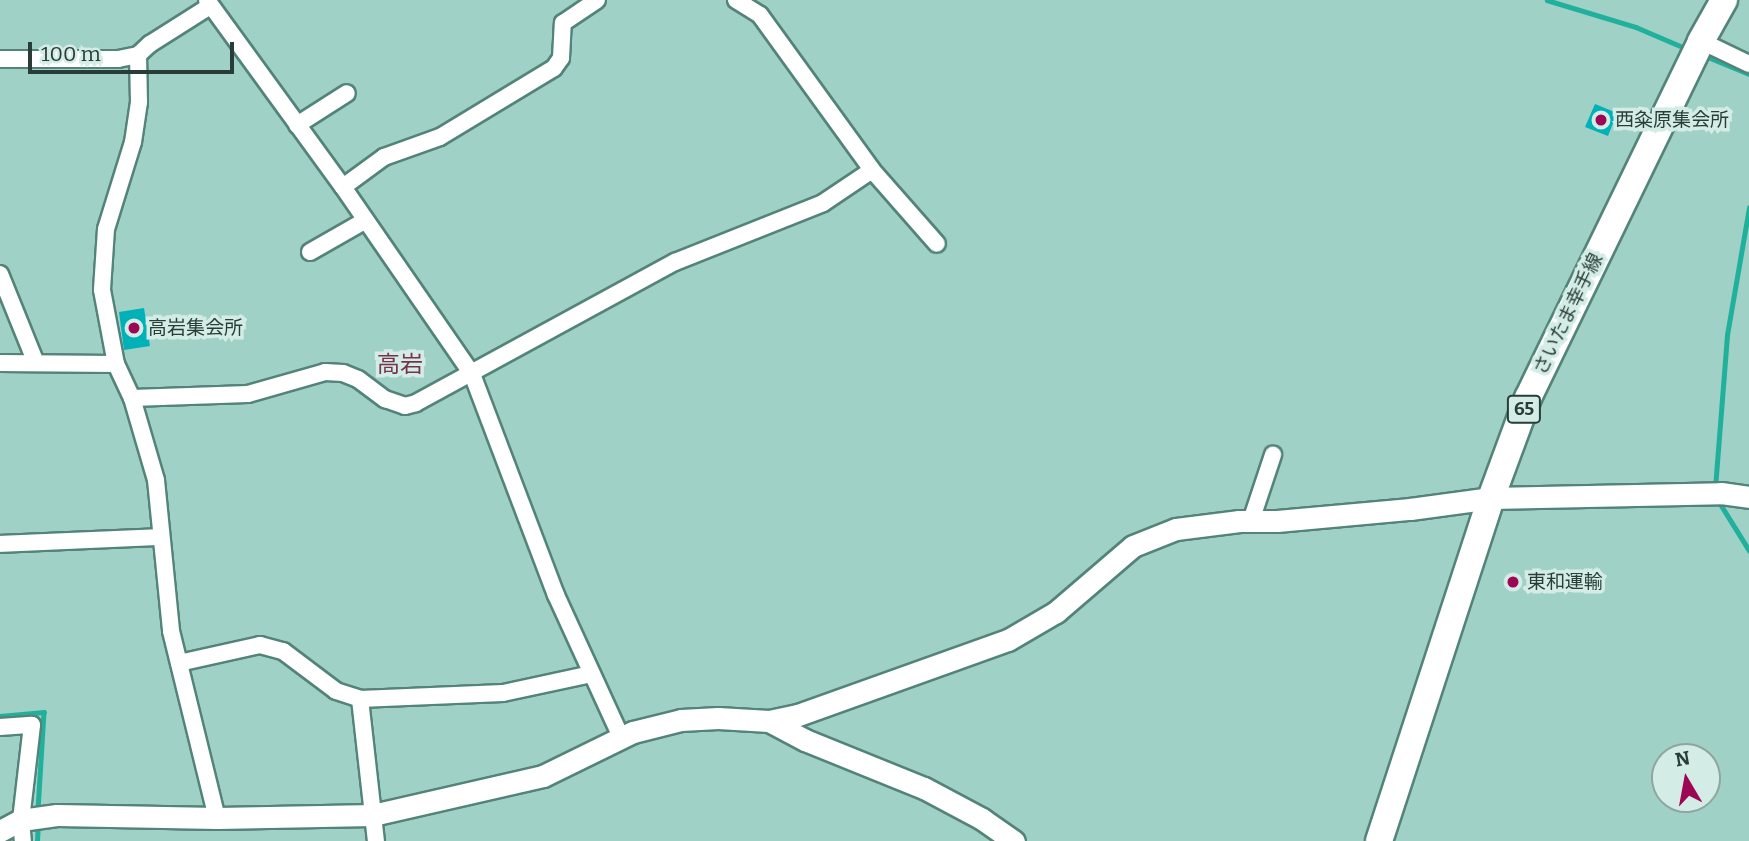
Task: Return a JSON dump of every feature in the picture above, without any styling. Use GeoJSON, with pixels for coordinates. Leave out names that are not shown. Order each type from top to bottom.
{"type":"FeatureCollection","features":[{"type":"Feature","properties":{"kind":"main road","name":"さいたま幸手線"},"geometry":{"type":"LineString","coordinates":[[1379,841],[1491,498],[1528,398],[1701,41],[1724,0]]}},
{"type":"Feature","properties":{"kind":"street"},"geometry":{"type":"LineString","coordinates":[[343,187],[384,157],[440,136],[554,68],[561,58],[563,23],[597,0]]}},
{"type":"Feature","properties":{"kind":"street"},"geometry":{"type":"LineString","coordinates":[[736,0],[761,15],[872,170],[937,244]]}},
{"type":"Feature","properties":{"kind":"street"},"geometry":{"type":"LineString","coordinates":[[0,59],[118,59],[138,55],[209,3],[343,187],[471,374],[556,595],[621,737]]}},
{"type":"Feature","properties":{"kind":"street"},"geometry":{"type":"LineString","coordinates":[[1701,41],[1749,64]]}},
{"type":"Feature","properties":{"kind":"street"},"geometry":{"type":"LineString","coordinates":[[138,55],[139,102],[133,142],[106,229],[102,290],[116,364],[132,398],[156,480],[171,631],[217,818]]}},
{"type":"Feature","properties":{"kind":"street"},"geometry":{"type":"LineString","coordinates":[[298,125],[347,93]]}},
{"type":"Feature","properties":{"kind":"street"},"geometry":{"type":"LineString","coordinates":[[132,398],[248,394],[325,372],[343,373],[358,379],[385,399],[405,406],[471,374],[675,262],[823,203],[872,170]]}},
{"type":"Feature","properties":{"kind":"street"},"geometry":{"type":"LineString","coordinates":[[310,252],[366,220]]}},
{"type":"Feature","properties":{"kind":"street"},"geometry":{"type":"LineString","coordinates":[[0,274],[36,363]]}},
{"type":"Feature","properties":{"kind":"street"},"geometry":{"type":"LineString","coordinates":[[0,362],[116,364]]}},
{"type":"Feature","properties":{"kind":"street"},"geometry":{"type":"LineString","coordinates":[[1251,521],[1273,455]]}},
{"type":"Feature","properties":{"kind":"street"},"geometry":{"type":"LineString","coordinates":[[0,831],[22,831],[57,815],[217,818],[373,815],[543,776],[621,737],[681,720],[719,718],[769,722],[798,715],[1008,640],[1056,612],[1133,546],[1176,529],[1410,509],[1491,498],[1721,493],[1749,497]]}},
{"type":"Feature","properties":{"kind":"street"},"geometry":{"type":"LineString","coordinates":[[0,544],[161,537]]}},
{"type":"Feature","properties":{"kind":"street"},"geometry":{"type":"LineString","coordinates":[[178,663],[260,645],[283,651],[336,691],[360,699],[503,693],[592,674]]}},
{"type":"Feature","properties":{"kind":"street"},"geometry":{"type":"LineString","coordinates":[[360,699],[376,841]]}},
{"type":"Feature","properties":{"kind":"street"},"geometry":{"type":"LineString","coordinates":[[769,722],[805,740],[924,788],[982,819],[1014,841]]}},
{"type":"Feature","properties":{"kind":"street"},"geometry":{"type":"LineString","coordinates":[[0,727],[32,725],[22,831]]}},
{"type":"Feature","properties":{"kind":"building","name":"西粂原集会所"},"geometry":{"type":"Polygon","coordinates":[[[1595,104],[1617,113],[1608,136],[1585,127],[1595,104]]]}},
{"type":"Feature","properties":{"kind":"building"},"geometry":{"type":"Polygon","coordinates":[[[144,308],[150,346],[124,350],[119,312],[144,308]]]}},
{"type":"Feature","properties":{"kind":"waterway"},"geometry":{"type":"LineString","coordinates":[[1547,0],[1636,27],[1683,47]]}},
{"type":"Feature","properties":{"kind":"waterway"},"geometry":{"type":"LineString","coordinates":[[1708,57],[1749,74]]}},
{"type":"Feature","properties":{"kind":"waterway"},"geometry":{"type":"LineString","coordinates":[[1715,488],[1727,335],[1749,208]]}},
{"type":"Feature","properties":{"kind":"waterway"},"geometry":{"type":"LineString","coordinates":[[1718,500],[1749,550]]}},
{"type":"Feature","properties":{"kind":"waterway"},"geometry":{"type":"LineString","coordinates":[[0,716],[44,712],[38,810]]}},
{"type":"Feature","properties":{"kind":"waterway"},"geometry":{"type":"LineString","coordinates":[[37,841],[38,822]]}},
{"type":"Feature","properties":{"kind":"place","name":"西粂原集会所"},"geometry":{"type":"Point","coordinates":[1601,120]}},
{"type":"Feature","properties":{"kind":"place","name":"高岩集会所"},"geometry":{"type":"Point","coordinates":[134,328]}},
{"type":"Feature","properties":{"kind":"place","name":"東和運輸"},"geometry":{"type":"Point","coordinates":[1513,582]}},
{"type":"Feature","properties":{"kind":"district","name":"高岩"},"geometry":{"type":"Point","coordinates":[400,364]}}]}
